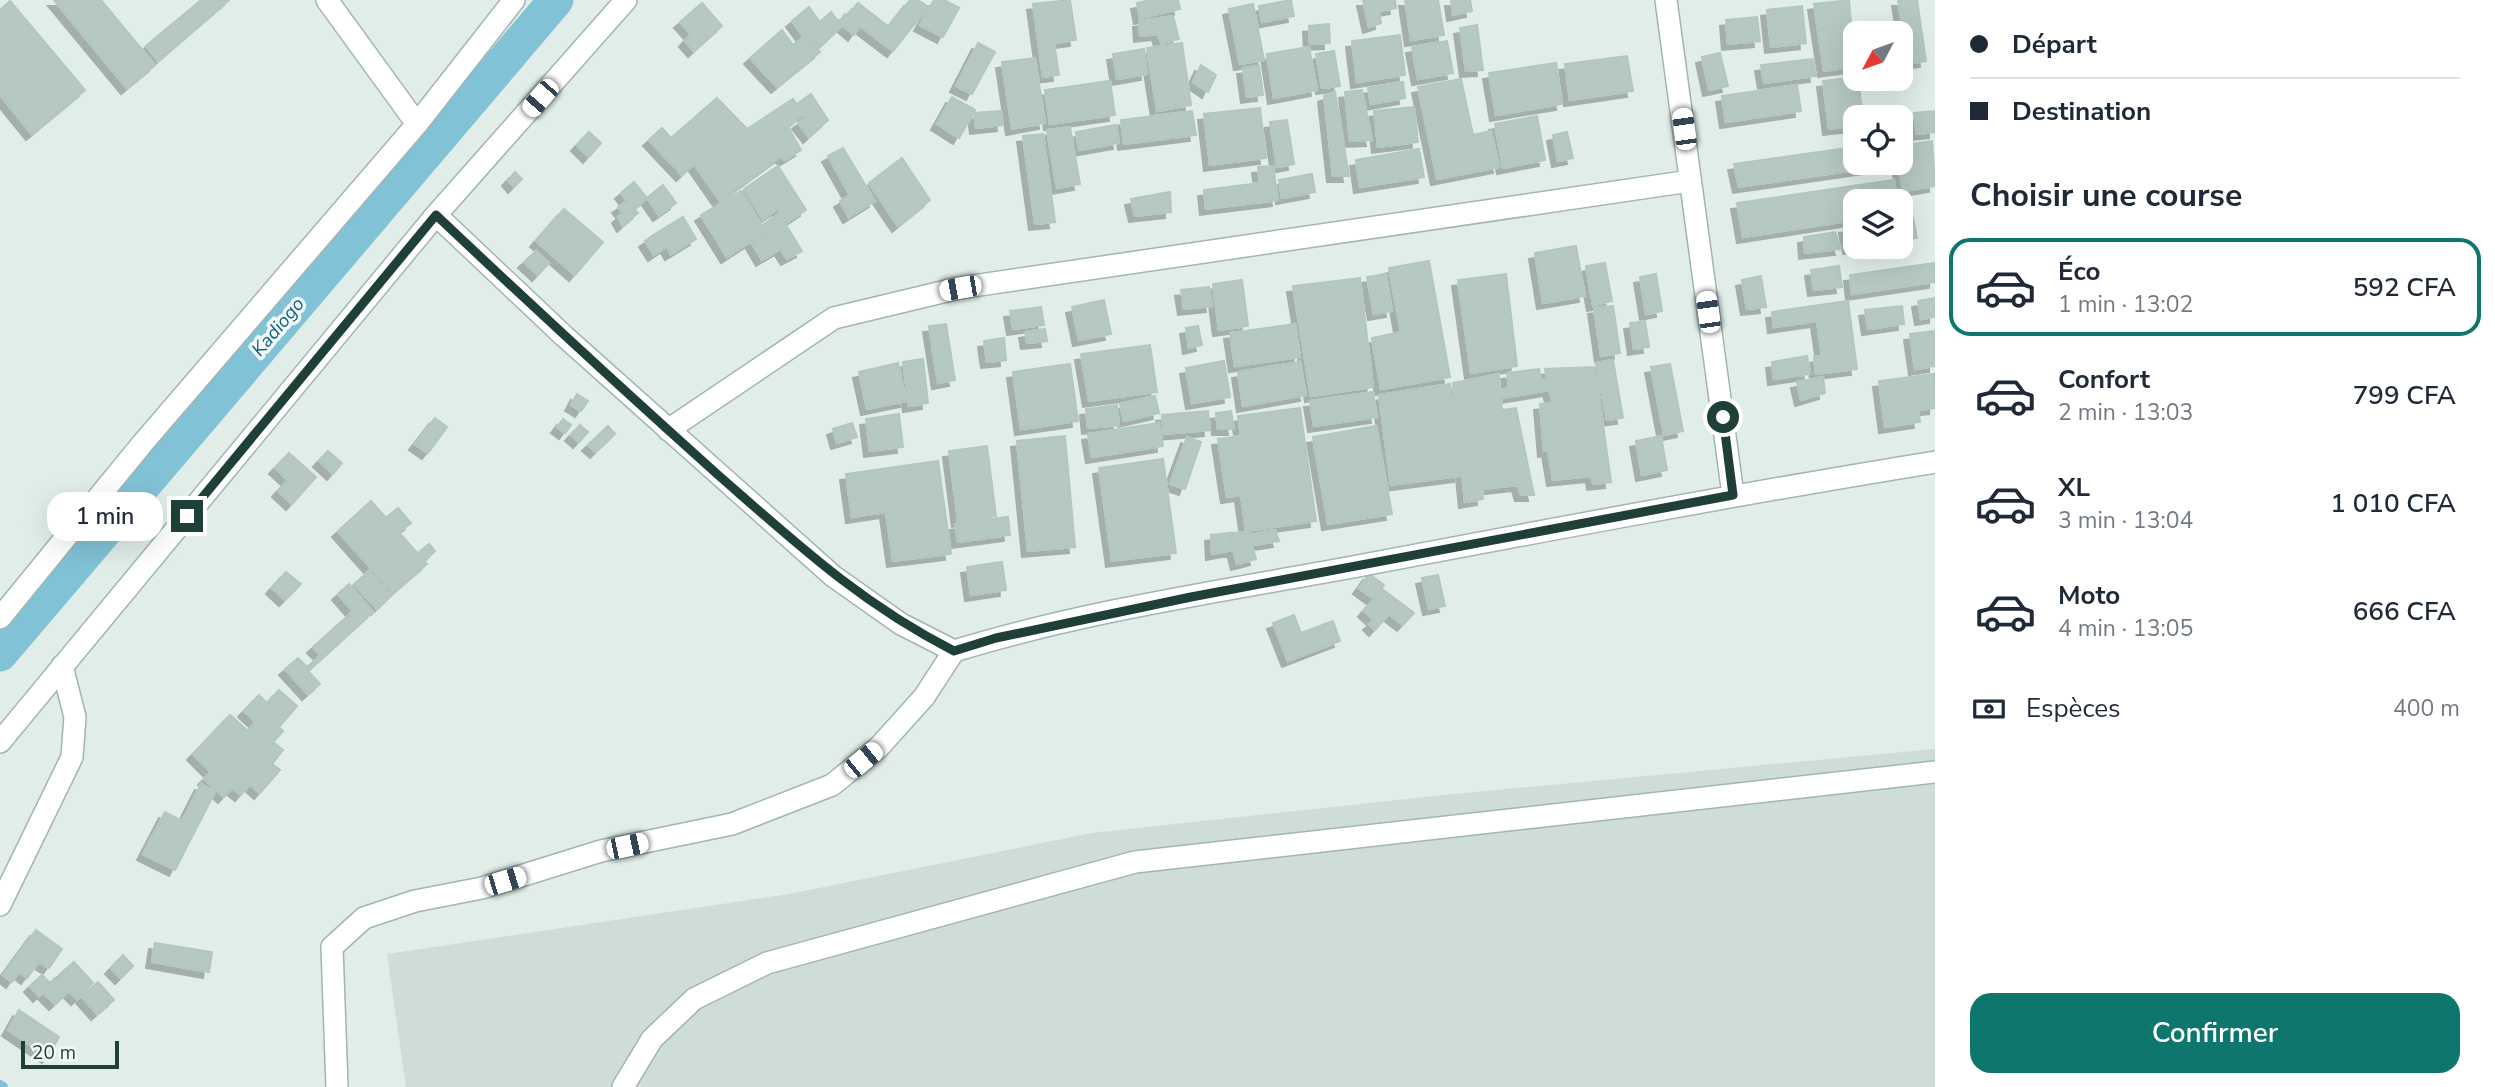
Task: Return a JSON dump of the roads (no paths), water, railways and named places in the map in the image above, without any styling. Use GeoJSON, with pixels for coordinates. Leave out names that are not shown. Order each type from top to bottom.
{"type":"FeatureCollection","features":[{"type":"Feature","properties":{"kind":"street"},"geometry":{"type":"LineString","coordinates":[[327,0],[417,124]]}},
{"type":"Feature","properties":{"kind":"street"},"geometry":{"type":"LineString","coordinates":[[0,618],[142,444],[417,124],[514,0]]}},
{"type":"Feature","properties":{"kind":"street"},"geometry":{"type":"LineString","coordinates":[[0,742],[436,215],[626,0]]}},
{"type":"Feature","properties":{"kind":"street"},"geometry":{"type":"LineString","coordinates":[[1666,0],[1733,495]]}},
{"type":"Feature","properties":{"kind":"street"},"geometry":{"type":"LineString","coordinates":[[668,430],[834,318],[903,299],[1690,181]]}},
{"type":"Feature","properties":{"kind":"street"},"geometry":{"type":"LineString","coordinates":[[436,215],[668,430],[833,576],[901,624],[954,651]]}},
{"type":"Feature","properties":{"kind":"street"},"geometry":{"type":"LineString","coordinates":[[337,1087],[332,947],[364,918],[415,901],[482,888],[601,851],[732,824],[832,785],[888,737],[924,697],[954,651],[996,638],[1191,597],[1733,495],[1935,462]]}},
{"type":"Feature","properties":{"kind":"street"},"geometry":{"type":"LineString","coordinates":[[0,905],[72,757],[75,717],[62,666]]}},
{"type":"Feature","properties":{"kind":"street"},"geometry":{"type":"LineString","coordinates":[[624,1087],[652,1039],[694,999],[767,963],[1135,862],[1935,772]]}},
{"type":"Feature","properties":{"kind":"waterway","name":"Kadiogo"},"geometry":{"type":"LineString","coordinates":[[0,654],[556,0]]}}]}
